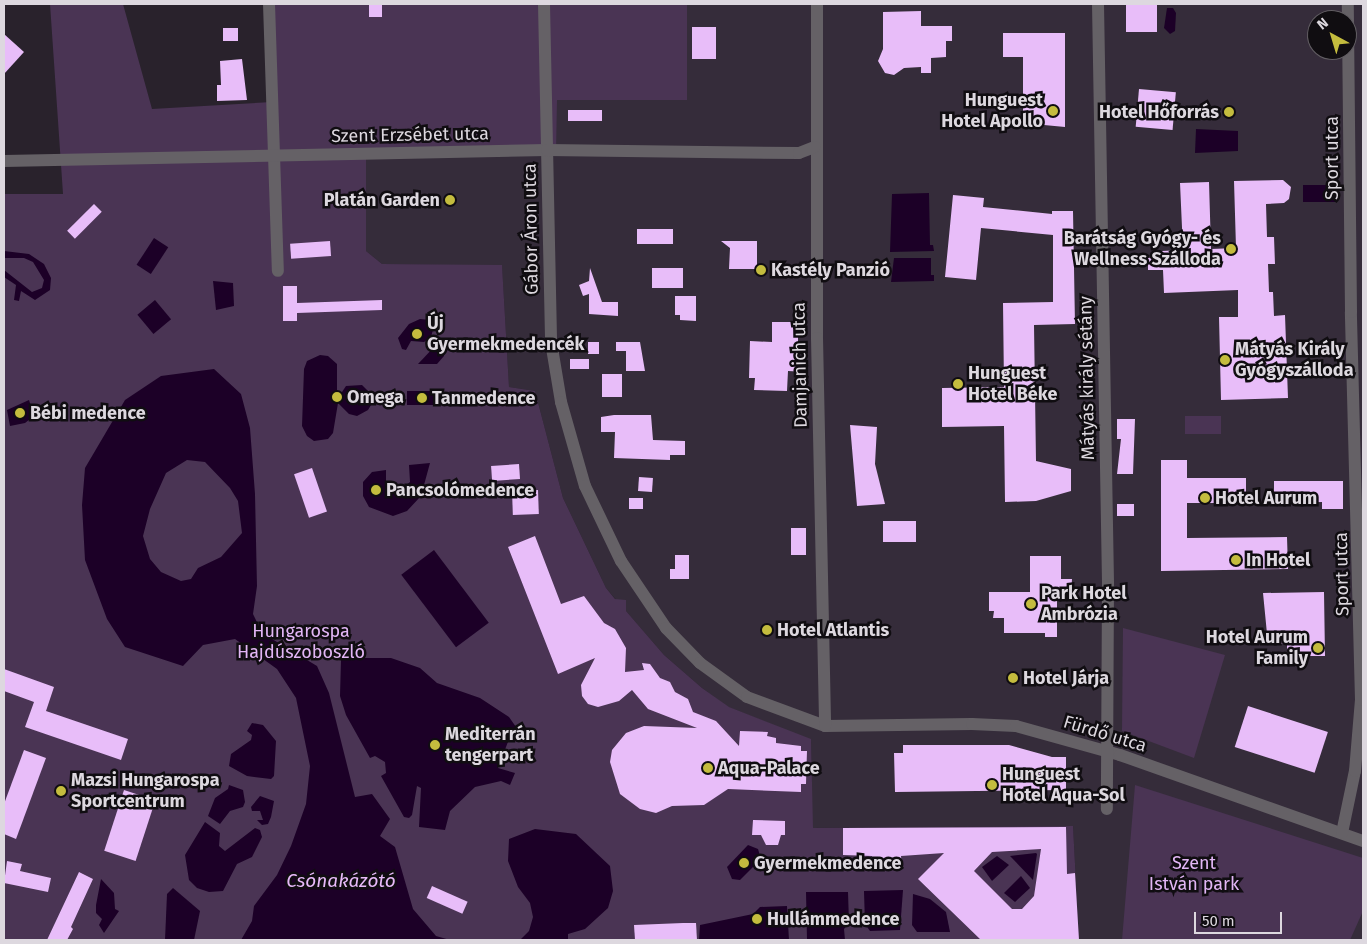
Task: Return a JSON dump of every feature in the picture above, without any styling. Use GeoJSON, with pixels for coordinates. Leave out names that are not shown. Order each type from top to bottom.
{"type":"FeatureCollection","features":[{"type":"Feature","properties":{"kind":"street"},"geometry":{"type":"LineString","coordinates":[[269,4],[272,155],[278,271]]}},
{"type":"Feature","properties":{"kind":"street","name":"Gábor Áron utca"},"geometry":{"type":"LineString","coordinates":[[544,4],[551,342],[561,402],[585,486],[616,553],[666,628],[700,663],[747,697],[825,726]]}},
{"type":"Feature","properties":{"kind":"street","name":"Damjanich utca"},"geometry":{"type":"LineString","coordinates":[[817,4],[815,148],[825,726]]}},
{"type":"Feature","properties":{"kind":"street","name":"Mátyás király sétány"},"geometry":{"type":"LineString","coordinates":[[1098,4],[1108,751]]}},
{"type":"Feature","properties":{"kind":"street","name":"Sport utca"},"geometry":{"type":"LineString","coordinates":[[1342,833],[1355,771],[1361,700],[1357,312],[1348,4]]}},
{"type":"Feature","properties":{"kind":"street","name":"Szent Erzsébet utca"},"geometry":{"type":"LineString","coordinates":[[4,161],[547,150],[799,154],[815,148]]}},
{"type":"Feature","properties":{"kind":"street","name":"Fürdő utca"},"geometry":{"type":"LineString","coordinates":[[825,726],[1000,724],[1108,751],[1363,841]]}},
{"type":"Feature","properties":{"kind":"street"},"geometry":{"type":"LineString","coordinates":[[1107,809],[1108,751]]}},
{"type":"Feature","properties":{"kind":"shaded area"},"geometry":{"type":"Polygon","coordinates":[[[687,4],[1363,4],[1363,940],[1079,940],[1073,826],[812,828],[811,740],[728,707],[702,688],[664,655],[606,588],[563,498],[535,391],[509,387],[502,266],[382,264],[366,251],[366,153],[556,152],[556,100],[686,100],[687,4]]]}},
{"type":"Feature","properties":{"kind":"green space","name":"Hungarospa Hajdúszoboszló"},"geometry":{"type":"Polygon","coordinates":[[[50,4],[123,4],[152,109],[272,102],[272,4],[687,4],[687,100],[557,100],[556,153],[366,153],[366,251],[382,264],[502,265],[509,387],[535,391],[563,498],[606,588],[615,599],[626,600],[626,611],[664,655],[702,688],[729,707],[811,739],[813,828],[1073,826],[1079,940],[4,940],[4,194],[63,194],[50,4]]]}},
{"type":"Feature","properties":{"kind":"green space"},"geometry":{"type":"Polygon","coordinates":[[[1185,416],[1221,416],[1221,434],[1185,434],[1185,416]]]}},
{"type":"Feature","properties":{"kind":"green space"},"geometry":{"type":"Polygon","coordinates":[[[1123,628],[1225,655],[1194,758],[1122,731],[1123,628]]]}},
{"type":"Feature","properties":{"kind":"green space","name":"Szent István park"},"geometry":{"type":"Polygon","coordinates":[[[1135,785],[1363,858],[1363,911],[1350,940],[1122,940],[1135,785]]]}},
{"type":"Feature","properties":{"kind":"water"},"geometry":{"type":"Polygon","coordinates":[[[1167,8],[1173,8],[1176,13],[1175,31],[1170,34],[1164,28],[1167,8]]]}},
{"type":"Feature","properties":{"kind":"water"},"geometry":{"type":"Polygon","coordinates":[[[1196,129],[1238,131],[1238,151],[1195,153],[1196,129]]]}},
{"type":"Feature","properties":{"kind":"water"},"geometry":{"type":"Polygon","coordinates":[[[1303,185],[1336,185],[1336,202],[1303,202],[1303,185]]]}},
{"type":"Feature","properties":{"kind":"water"},"geometry":{"type":"Polygon","coordinates":[[[929,193],[930,245],[933,245],[934,251],[890,252],[892,194],[929,193]]]}},
{"type":"Feature","properties":{"kind":"water"},"geometry":{"type":"Polygon","coordinates":[[[154,238],[168,247],[151,274],[137,265],[154,238]]]}},
{"type":"Feature","properties":{"kind":"water"},"geometry":{"type":"Polygon","coordinates":[[[4,251],[29,254],[44,264],[51,278],[50,290],[35,300],[21,291],[19,301],[14,300],[16,285],[4,277],[4,270],[32,292],[42,288],[44,280],[33,262],[24,258],[4,258],[4,251]]]}},
{"type":"Feature","properties":{"kind":"water"},"geometry":{"type":"Polygon","coordinates":[[[894,258],[931,258],[931,275],[934,275],[934,281],[891,282],[894,258]]]}},
{"type":"Feature","properties":{"kind":"water"},"geometry":{"type":"Polygon","coordinates":[[[213,281],[233,283],[234,306],[216,310],[213,281]]]}},
{"type":"Feature","properties":{"kind":"water"},"geometry":{"type":"Polygon","coordinates":[[[155,300],[171,319],[153,334],[137,315],[155,300]]]}},
{"type":"Feature","properties":{"kind":"water","name":"Új Gyermekmedencék"},"geometry":{"type":"Polygon","coordinates":[[[420,319],[430,320],[434,326],[431,337],[424,342],[411,341],[406,350],[402,349],[398,338],[409,324],[420,319]]]}},
{"type":"Feature","properties":{"kind":"water","name":"Új Gyermekmedencék"},"geometry":{"type":"Polygon","coordinates":[[[443,345],[444,356],[437,364],[418,364],[435,346],[443,345]]]}},
{"type":"Feature","properties":{"kind":"water","name":"Omega"},"geometry":{"type":"Polygon","coordinates":[[[320,355],[328,356],[337,364],[337,394],[340,395],[346,386],[362,385],[370,393],[371,405],[368,410],[357,416],[349,414],[338,403],[333,433],[328,439],[314,441],[307,436],[302,426],[304,369],[307,361],[320,355]]]}},
{"type":"Feature","properties":{"kind":"water","name":"Csónakázótó"},"geometry":{"type":"Polygon","coordinates":[[[214,369],[241,394],[250,428],[255,494],[257,586],[253,614],[262,633],[317,666],[329,693],[355,797],[372,794],[390,819],[380,836],[395,847],[413,909],[436,936],[450,940],[241,940],[252,921],[254,906],[277,875],[291,846],[306,804],[310,766],[296,698],[277,669],[235,639],[203,645],[183,666],[125,647],[107,619],[85,560],[82,505],[85,468],[125,400],[161,376],[214,369]],[[187,460],[166,473],[150,509],[143,536],[150,559],[161,572],[181,581],[191,579],[198,568],[221,557],[242,533],[238,501],[230,488],[205,462],[187,460]]]}},
{"type":"Feature","properties":{"kind":"water","name":"Tanmedence"},"geometry":{"type":"Polygon","coordinates":[[[407,391],[437,391],[437,405],[407,405],[407,391]]]}},
{"type":"Feature","properties":{"kind":"water","name":"Bébi medence"},"geometry":{"type":"Polygon","coordinates":[[[29,400],[34,416],[25,423],[10,426],[7,410],[29,400]]]}},
{"type":"Feature","properties":{"kind":"water","name":"Pancsolómedence"},"geometry":{"type":"Polygon","coordinates":[[[430,463],[421,496],[407,511],[393,516],[369,507],[363,496],[363,482],[372,472],[386,470],[386,488],[396,493],[410,482],[409,465],[430,463]]]}},
{"type":"Feature","properties":{"kind":"water"},"geometry":{"type":"Polygon","coordinates":[[[434,550],[489,623],[456,647],[401,575],[434,550]]]}},
{"type":"Feature","properties":{"kind":"water","name":"Mediterrán tengerpart"},"geometry":{"type":"Polygon","coordinates":[[[391,658],[420,668],[437,683],[480,698],[509,717],[516,727],[516,735],[511,734],[498,768],[515,773],[510,785],[501,781],[475,787],[450,811],[445,830],[419,827],[421,788],[417,786],[412,815],[409,818],[404,817],[381,776],[386,773],[385,762],[375,756],[370,758],[346,715],[340,696],[341,660],[391,658]]]}},
{"type":"Feature","properties":{"kind":"water"},"geometry":{"type":"Polygon","coordinates":[[[252,723],[263,725],[276,741],[274,776],[271,779],[247,776],[229,766],[231,754],[251,740],[252,735],[247,731],[252,723]]]}},
{"type":"Feature","properties":{"kind":"water"},"geometry":{"type":"Polygon","coordinates":[[[229,785],[243,790],[245,802],[243,807],[230,811],[220,824],[208,816],[215,798],[228,789],[229,785]]]}},
{"type":"Feature","properties":{"kind":"water"},"geometry":{"type":"Polygon","coordinates":[[[260,796],[274,801],[268,824],[262,825],[257,820],[263,820],[260,811],[252,811],[251,807],[260,796]]]}},
{"type":"Feature","properties":{"kind":"water"},"geometry":{"type":"Polygon","coordinates":[[[205,822],[220,833],[219,846],[225,851],[255,828],[260,830],[262,837],[252,857],[237,864],[223,891],[209,892],[197,888],[189,880],[185,855],[205,822]]]}},
{"type":"Feature","properties":{"kind":"water"},"geometry":{"type":"Polygon","coordinates":[[[535,829],[576,834],[610,866],[613,891],[608,908],[585,929],[568,934],[568,940],[520,940],[529,931],[533,917],[530,903],[518,887],[508,861],[509,839],[535,829]]]}},
{"type":"Feature","properties":{"kind":"water","name":"Gyermekmedence"},"geometry":{"type":"Polygon","coordinates":[[[748,845],[758,849],[761,859],[740,880],[732,879],[727,867],[748,845]]]}},
{"type":"Feature","properties":{"kind":"water"},"geometry":{"type":"Polygon","coordinates":[[[1037,854],[1033,880],[1010,856],[1037,854]]]}},
{"type":"Feature","properties":{"kind":"water"},"geometry":{"type":"Polygon","coordinates":[[[997,856],[1009,865],[992,881],[982,867],[997,856]]]}},
{"type":"Feature","properties":{"kind":"water"},"geometry":{"type":"Polygon","coordinates":[[[1021,876],[1030,888],[1015,902],[1004,893],[1021,876]]]}},
{"type":"Feature","properties":{"kind":"water"},"geometry":{"type":"Polygon","coordinates":[[[101,879],[114,893],[115,909],[119,911],[104,933],[99,925],[102,919],[96,913],[101,879]]]}},
{"type":"Feature","properties":{"kind":"water"},"geometry":{"type":"Polygon","coordinates":[[[173,888],[200,911],[194,940],[165,940],[167,894],[173,888]]]}},
{"type":"Feature","properties":{"kind":"water"},"geometry":{"type":"Polygon","coordinates":[[[903,890],[900,930],[870,931],[865,924],[864,891],[903,890]]]}},
{"type":"Feature","properties":{"kind":"water"},"geometry":{"type":"Polygon","coordinates":[[[806,892],[848,892],[849,923],[844,929],[845,940],[807,940],[806,892]]]}},
{"type":"Feature","properties":{"kind":"water"},"geometry":{"type":"Polygon","coordinates":[[[913,894],[930,899],[946,912],[950,932],[917,932],[912,925],[913,894]]]}},
{"type":"Feature","properties":{"kind":"water","name":"Hullámmedence"},"geometry":{"type":"Polygon","coordinates":[[[787,906],[789,940],[699,940],[700,925],[753,914],[760,907],[787,906]]]}},
{"type":"Feature","properties":{"kind":"building"},"geometry":{"type":"Polygon","coordinates":[[[369,4],[382,4],[382,17],[369,17],[369,4]]]}},
{"type":"Feature","properties":{"kind":"building"},"geometry":{"type":"Polygon","coordinates":[[[1126,4],[1157,4],[1157,32],[1126,32],[1126,4]]]}},
{"type":"Feature","properties":{"kind":"building"},"geometry":{"type":"Polygon","coordinates":[[[921,11],[921,26],[952,26],[952,41],[946,41],[946,57],[931,58],[931,73],[921,73],[921,67],[904,68],[894,75],[885,73],[878,61],[883,49],[883,12],[921,11]]]}},
{"type":"Feature","properties":{"kind":"building"},"geometry":{"type":"Polygon","coordinates":[[[692,27],[716,27],[716,59],[692,59],[692,27]]]}},
{"type":"Feature","properties":{"kind":"building"},"geometry":{"type":"Polygon","coordinates":[[[223,28],[238,28],[238,41],[223,41],[223,28]]]}},
{"type":"Feature","properties":{"kind":"building"},"geometry":{"type":"Polygon","coordinates":[[[1003,33],[1065,33],[1065,127],[1023,123],[1023,57],[1003,57],[1003,33]]]}},
{"type":"Feature","properties":{"kind":"building"},"geometry":{"type":"Polygon","coordinates":[[[4,34],[24,52],[4,74],[4,34]]]}},
{"type":"Feature","properties":{"kind":"building"},"geometry":{"type":"Polygon","coordinates":[[[242,59],[247,100],[217,101],[217,85],[221,85],[220,61],[242,59]]]}},
{"type":"Feature","properties":{"kind":"building"},"geometry":{"type":"Polygon","coordinates":[[[1139,89],[1176,92],[1173,130],[1136,127],[1139,89]]]}},
{"type":"Feature","properties":{"kind":"building"},"geometry":{"type":"Polygon","coordinates":[[[568,110],[602,110],[602,121],[568,121],[568,110]]]}},
{"type":"Feature","properties":{"kind":"building"},"geometry":{"type":"Polygon","coordinates":[[[1283,180],[1291,187],[1289,199],[1284,203],[1266,204],[1267,237],[1274,237],[1275,264],[1268,264],[1269,292],[1273,292],[1274,316],[1285,315],[1288,398],[1221,400],[1219,317],[1238,317],[1238,290],[1164,293],[1163,270],[1148,270],[1148,258],[1163,257],[1162,251],[1183,250],[1180,183],[1209,182],[1211,249],[1236,248],[1234,181],[1283,180]]]}},
{"type":"Feature","properties":{"kind":"building"},"geometry":{"type":"Polygon","coordinates":[[[953,195],[984,198],[983,207],[1052,214],[1052,211],[1073,211],[1075,324],[1034,325],[1036,461],[1071,469],[1071,491],[1036,501],[1005,502],[1004,426],[942,427],[942,388],[1004,387],[1003,303],[1053,302],[1053,235],[981,228],[976,280],[945,277],[953,195]]]}},
{"type":"Feature","properties":{"kind":"building"},"geometry":{"type":"Polygon","coordinates":[[[94,204],[102,212],[75,239],[67,231],[94,204]]]}},
{"type":"Feature","properties":{"kind":"building"},"geometry":{"type":"Polygon","coordinates":[[[637,229],[673,229],[673,244],[637,244],[637,229]]]}},
{"type":"Feature","properties":{"kind":"building"},"geometry":{"type":"Polygon","coordinates":[[[330,241],[331,256],[291,259],[290,244],[330,241]]]}},
{"type":"Feature","properties":{"kind":"building"},"geometry":{"type":"Polygon","coordinates":[[[721,241],[757,241],[757,269],[729,269],[730,248],[721,241]]]}},
{"type":"Feature","properties":{"kind":"building"},"geometry":{"type":"Polygon","coordinates":[[[590,268],[602,302],[618,302],[618,316],[589,314],[589,294],[583,296],[579,285],[589,281],[590,268]]]}},
{"type":"Feature","properties":{"kind":"building"},"geometry":{"type":"Polygon","coordinates":[[[652,268],[683,268],[683,288],[652,288],[652,268]]]}},
{"type":"Feature","properties":{"kind":"building"},"geometry":{"type":"Polygon","coordinates":[[[283,286],[297,286],[297,303],[382,300],[382,310],[297,313],[297,321],[283,321],[283,286]]]}},
{"type":"Feature","properties":{"kind":"building"},"geometry":{"type":"Polygon","coordinates":[[[675,296],[696,296],[696,321],[680,320],[680,315],[675,315],[675,296]]]}},
{"type":"Feature","properties":{"kind":"building"},"geometry":{"type":"Polygon","coordinates":[[[772,322],[803,322],[803,334],[798,334],[798,361],[806,362],[806,372],[788,371],[787,391],[754,390],[755,378],[749,378],[750,341],[772,342],[772,322]]]}},
{"type":"Feature","properties":{"kind":"building"},"geometry":{"type":"Polygon","coordinates":[[[588,342],[599,342],[599,354],[588,354],[588,342]]]}},
{"type":"Feature","properties":{"kind":"building"},"geometry":{"type":"Polygon","coordinates":[[[616,342],[640,342],[645,371],[626,371],[626,351],[616,351],[616,342]]]}},
{"type":"Feature","properties":{"kind":"building"},"geometry":{"type":"Polygon","coordinates":[[[570,359],[589,359],[589,369],[570,369],[570,359]]]}},
{"type":"Feature","properties":{"kind":"building"},"geometry":{"type":"Polygon","coordinates":[[[602,374],[622,374],[622,397],[602,397],[602,374]]]}},
{"type":"Feature","properties":{"kind":"building"},"geometry":{"type":"Polygon","coordinates":[[[651,415],[653,440],[685,441],[685,455],[670,455],[670,460],[614,458],[615,432],[601,432],[601,417],[651,415]]]}},
{"type":"Feature","properties":{"kind":"building"},"geometry":{"type":"Polygon","coordinates":[[[1117,419],[1135,419],[1133,474],[1117,474],[1121,439],[1117,439],[1117,419]]]}},
{"type":"Feature","properties":{"kind":"building"},"geometry":{"type":"Polygon","coordinates":[[[850,425],[877,427],[875,464],[885,504],[857,506],[850,425]]]}},
{"type":"Feature","properties":{"kind":"building"},"geometry":{"type":"Polygon","coordinates":[[[1161,460],[1187,460],[1187,478],[1246,478],[1246,503],[1187,503],[1187,538],[1287,537],[1288,569],[1161,571],[1161,460]]]}},
{"type":"Feature","properties":{"kind":"building"},"geometry":{"type":"Polygon","coordinates":[[[519,464],[520,479],[492,481],[491,466],[519,464]]]}},
{"type":"Feature","properties":{"kind":"building"},"geometry":{"type":"Polygon","coordinates":[[[312,468],[327,511],[309,518],[294,474],[312,468]]]}},
{"type":"Feature","properties":{"kind":"building"},"geometry":{"type":"Polygon","coordinates":[[[639,477],[653,478],[652,492],[638,491],[639,477]]]}},
{"type":"Feature","properties":{"kind":"building"},"geometry":{"type":"Polygon","coordinates":[[[1274,481],[1343,481],[1343,509],[1322,509],[1322,502],[1274,503],[1274,481]]]}},
{"type":"Feature","properties":{"kind":"building"},"geometry":{"type":"Polygon","coordinates":[[[538,490],[539,514],[513,515],[512,491],[538,490]]]}},
{"type":"Feature","properties":{"kind":"building"},"geometry":{"type":"Polygon","coordinates":[[[629,498],[643,498],[643,509],[629,509],[629,498]]]}},
{"type":"Feature","properties":{"kind":"building"},"geometry":{"type":"Polygon","coordinates":[[[1117,504],[1134,504],[1134,516],[1117,516],[1117,504]]]}},
{"type":"Feature","properties":{"kind":"building"},"geometry":{"type":"Polygon","coordinates":[[[883,521],[916,521],[916,542],[883,542],[883,521]]]}},
{"type":"Feature","properties":{"kind":"building"},"geometry":{"type":"Polygon","coordinates":[[[791,528],[806,528],[806,555],[791,555],[791,528]]]}},
{"type":"Feature","properties":{"kind":"building"},"geometry":{"type":"Polygon","coordinates":[[[535,536],[561,604],[584,596],[604,623],[615,629],[626,648],[625,672],[644,670],[642,663],[650,664],[660,678],[670,682],[675,692],[688,699],[693,712],[716,721],[739,746],[740,731],[768,732],[767,736],[776,738],[776,743],[801,746],[801,751],[807,751],[806,784],[801,784],[801,792],[728,789],[704,805],[672,806],[656,813],[640,809],[620,794],[610,762],[612,750],[626,733],[644,726],[697,728],[648,709],[632,690],[619,701],[598,707],[588,704],[582,696],[581,685],[595,658],[558,674],[508,547],[535,536]]]}},
{"type":"Feature","properties":{"kind":"building"},"geometry":{"type":"Polygon","coordinates":[[[675,555],[689,555],[689,579],[670,579],[670,569],[675,569],[675,555]]]}},
{"type":"Feature","properties":{"kind":"building"},"geometry":{"type":"Polygon","coordinates":[[[1030,556],[1061,556],[1061,579],[1072,579],[1071,597],[1057,597],[1057,637],[1045,637],[1045,633],[1004,633],[1004,618],[993,618],[994,611],[989,611],[989,592],[1030,592],[1030,556]]]}},
{"type":"Feature","properties":{"kind":"building"},"geometry":{"type":"Polygon","coordinates":[[[1324,592],[1325,656],[1287,656],[1287,644],[1268,644],[1263,593],[1324,592]]]}},
{"type":"Feature","properties":{"kind":"building"},"geometry":{"type":"Polygon","coordinates":[[[4,669],[54,687],[46,711],[128,739],[121,760],[25,727],[34,702],[4,691],[4,669]]]}},
{"type":"Feature","properties":{"kind":"building"},"geometry":{"type":"Polygon","coordinates":[[[1248,706],[1328,732],[1315,773],[1235,747],[1248,706]]]}},
{"type":"Feature","properties":{"kind":"building"},"geometry":{"type":"Polygon","coordinates":[[[903,745],[1009,745],[1052,757],[1066,757],[1066,790],[895,792],[894,753],[903,753],[903,745]]]}},
{"type":"Feature","properties":{"kind":"building"},"geometry":{"type":"Polygon","coordinates":[[[24,750],[46,758],[16,839],[4,834],[4,804],[24,750]]]}},
{"type":"Feature","properties":{"kind":"building"},"geometry":{"type":"Polygon","coordinates":[[[124,790],[155,800],[136,861],[104,851],[124,790]]]}},
{"type":"Feature","properties":{"kind":"building"},"geometry":{"type":"Polygon","coordinates":[[[753,820],[785,821],[785,835],[781,835],[778,845],[766,845],[761,835],[752,835],[753,820]]]}},
{"type":"Feature","properties":{"kind":"building"},"geometry":{"type":"Polygon","coordinates":[[[1066,827],[1067,874],[1075,873],[1079,940],[981,940],[918,879],[944,853],[901,856],[902,866],[873,867],[872,856],[843,855],[843,828],[1066,827]],[[1041,849],[992,852],[974,871],[1012,909],[1022,909],[1034,896],[1041,849]]]}},
{"type":"Feature","properties":{"kind":"building"},"geometry":{"type":"Polygon","coordinates":[[[7,861],[22,864],[20,871],[51,878],[48,892],[4,883],[7,861]]]}},
{"type":"Feature","properties":{"kind":"building"},"geometry":{"type":"Polygon","coordinates":[[[79,872],[93,879],[71,927],[73,929],[67,940],[47,940],[79,872]]]}},
{"type":"Feature","properties":{"kind":"building"},"geometry":{"type":"Polygon","coordinates":[[[432,886],[468,902],[462,914],[427,898],[432,886]]]}},
{"type":"Feature","properties":{"kind":"building"},"geometry":{"type":"Polygon","coordinates":[[[696,923],[697,940],[635,940],[634,925],[696,923]]]}},
{"type":"Feature","properties":{"kind":"place","name":"Hunguest Hotel Apollo"},"geometry":{"type":"Point","coordinates":[1053,111]}},
{"type":"Feature","properties":{"kind":"place","name":"Hotel Hőforrás"},"geometry":{"type":"Point","coordinates":[1229,112]}},
{"type":"Feature","properties":{"kind":"place","name":"Platán Garden"},"geometry":{"type":"Point","coordinates":[450,200]}},
{"type":"Feature","properties":{"kind":"place","name":"Barátság Gyógy- és Wellness Szálloda"},"geometry":{"type":"Point","coordinates":[1231,249]}},
{"type":"Feature","properties":{"kind":"place","name":"Kastély Panzió"},"geometry":{"type":"Point","coordinates":[761,270]}},
{"type":"Feature","properties":{"kind":"place","name":"Új Gyermekmedencék"},"geometry":{"type":"Point","coordinates":[417,334]}},
{"type":"Feature","properties":{"kind":"place","name":"Mátyás Király Gyógyszálloda"},"geometry":{"type":"Point","coordinates":[1225,360]}},
{"type":"Feature","properties":{"kind":"place","name":"Hunguest Hotel Béke"},"geometry":{"type":"Point","coordinates":[958,384]}},
{"type":"Feature","properties":{"kind":"place","name":"Omega"},"geometry":{"type":"Point","coordinates":[337,397]}},
{"type":"Feature","properties":{"kind":"place","name":"Tanmedence"},"geometry":{"type":"Point","coordinates":[422,398]}},
{"type":"Feature","properties":{"kind":"place","name":"Bébi medence"},"geometry":{"type":"Point","coordinates":[20,413]}},
{"type":"Feature","properties":{"kind":"place","name":"Pancsolómedence"},"geometry":{"type":"Point","coordinates":[376,490]}},
{"type":"Feature","properties":{"kind":"place","name":"Hotel Aurum"},"geometry":{"type":"Point","coordinates":[1205,498]}},
{"type":"Feature","properties":{"kind":"place","name":"In Hotel"},"geometry":{"type":"Point","coordinates":[1236,560]}},
{"type":"Feature","properties":{"kind":"place","name":"Park Hotel Ambrózia"},"geometry":{"type":"Point","coordinates":[1031,604]}},
{"type":"Feature","properties":{"kind":"place","name":"Hotel Atlantis"},"geometry":{"type":"Point","coordinates":[767,630]}},
{"type":"Feature","properties":{"kind":"place","name":"Hotel Aurum Family"},"geometry":{"type":"Point","coordinates":[1318,648]}},
{"type":"Feature","properties":{"kind":"place","name":"Hotel Járja"},"geometry":{"type":"Point","coordinates":[1013,678]}},
{"type":"Feature","properties":{"kind":"place","name":"Mediterrán tengerpart"},"geometry":{"type":"Point","coordinates":[435,745]}},
{"type":"Feature","properties":{"kind":"place","name":"Aqua-Palace"},"geometry":{"type":"Point","coordinates":[708,768]}},
{"type":"Feature","properties":{"kind":"place","name":"Hunguest Hotel Aqua-Sol"},"geometry":{"type":"Point","coordinates":[992,785]}},
{"type":"Feature","properties":{"kind":"place","name":"Mazsi Hungarospa Sportcentrum"},"geometry":{"type":"Point","coordinates":[61,791]}},
{"type":"Feature","properties":{"kind":"place","name":"Gyermekmedence"},"geometry":{"type":"Point","coordinates":[744,863]}},
{"type":"Feature","properties":{"kind":"place","name":"Hullámmedence"},"geometry":{"type":"Point","coordinates":[757,919]}}]}
